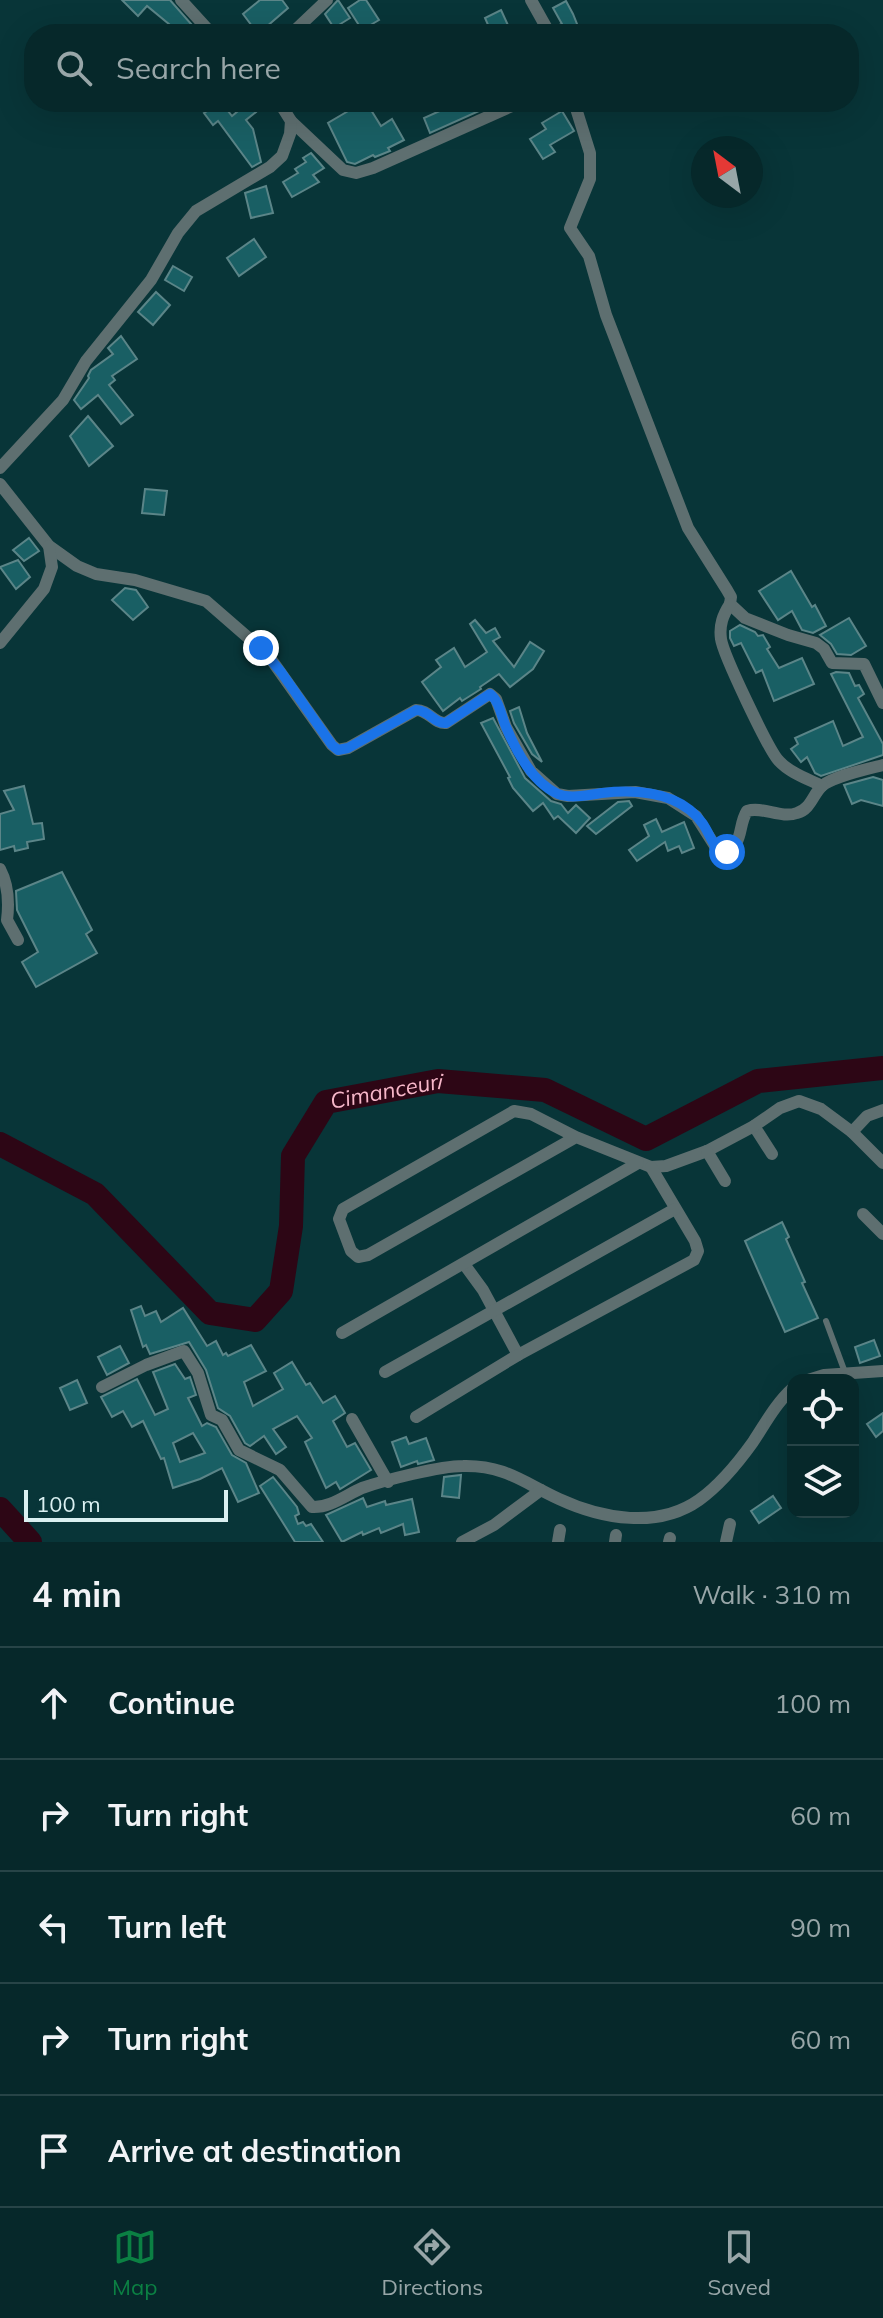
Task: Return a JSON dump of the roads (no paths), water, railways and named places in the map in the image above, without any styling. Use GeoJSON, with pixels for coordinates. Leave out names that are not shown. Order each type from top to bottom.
{"type":"FeatureCollection","features":[{"type":"Feature","properties":{"kind":"street"},"geometry":{"type":"LineString","coordinates":[[181,0],[203,24]]}},
{"type":"Feature","properties":{"kind":"street"},"geometry":{"type":"LineString","coordinates":[[302,24],[327,0]]}},
{"type":"Feature","properties":{"kind":"street"},"geometry":{"type":"LineString","coordinates":[[531,0],[544,24]]}},
{"type":"Feature","properties":{"kind":"street"},"geometry":{"type":"LineString","coordinates":[[285,112],[343,170],[356,173],[499,112]]}},
{"type":"Feature","properties":{"kind":"street"},"geometry":{"type":"LineString","coordinates":[[577,112],[590,153],[590,168],[588,189],[570,228],[589,256],[606,315],[688,528],[731,597],[720,629],[724,650],[779,762],[822,786]]}},
{"type":"Feature","properties":{"kind":"street"},"geometry":{"type":"LineString","coordinates":[[0,468],[63,400],[86,361],[151,280],[178,233],[196,211],[270,167],[282,156],[291,121]]}},
{"type":"Feature","properties":{"kind":"street"},"geometry":{"type":"LineString","coordinates":[[0,484],[49,546],[87,572],[135,580],[206,601],[268,655],[338,750],[348,748],[416,710],[425,711],[439,723],[446,723],[490,694],[496,699],[506,727],[531,771],[557,794],[635,792],[668,798],[679,802],[696,816],[715,846],[723,852],[732,849],[739,840],[742,820],[747,811],[799,813],[822,786],[883,765]]}},
{"type":"Feature","properties":{"kind":"street"},"geometry":{"type":"LineString","coordinates":[[0,643],[44,589],[52,567],[49,546]]}},
{"type":"Feature","properties":{"kind":"street"},"geometry":{"type":"LineString","coordinates":[[730,604],[745,618],[816,643],[824,649],[832,663],[864,664],[883,703]]}},
{"type":"Feature","properties":{"kind":"street"},"geometry":{"type":"LineString","coordinates":[[1,876],[9,909],[7,920],[18,940]]}},
{"type":"Feature","properties":{"kind":"street"},"geometry":{"type":"LineString","coordinates":[[576,1137],[368,1255],[358,1257],[351,1251],[339,1219],[343,1209],[518,1111],[651,1167],[666,1166],[707,1151],[780,1108],[799,1101],[821,1109],[852,1132],[883,1163]]}},
{"type":"Feature","properties":{"kind":"street"},"geometry":{"type":"LineString","coordinates":[[852,1132],[867,1116],[883,1110]]}},
{"type":"Feature","properties":{"kind":"street"},"geometry":{"type":"LineString","coordinates":[[754,1126],[772,1154]]}},
{"type":"Feature","properties":{"kind":"street"},"geometry":{"type":"LineString","coordinates":[[707,1151],[725,1181]]}},
{"type":"Feature","properties":{"kind":"street"},"geometry":{"type":"LineString","coordinates":[[342,1333],[638,1163]]}},
{"type":"Feature","properties":{"kind":"street"},"geometry":{"type":"LineString","coordinates":[[416,1417],[518,1355],[694,1260],[698,1247],[651,1167]]}},
{"type":"Feature","properties":{"kind":"street"},"geometry":{"type":"LineString","coordinates":[[385,1372],[675,1209]]}},
{"type":"Feature","properties":{"kind":"street"},"geometry":{"type":"LineString","coordinates":[[863,1214],[883,1234]]}},
{"type":"Feature","properties":{"kind":"street"},"geometry":{"type":"LineString","coordinates":[[464,1264],[518,1355]]}},
{"type":"Feature","properties":{"kind":"street"},"geometry":{"type":"LineString","coordinates":[[102,1387],[146,1365],[184,1351],[198,1373],[211,1415],[222,1420],[239,1450],[280,1470],[312,1507],[323,1507],[364,1488],[448,1467],[488,1466],[518,1476],[583,1509],[658,1518],[671,1515],[697,1501],[722,1480],[787,1396]]}},
{"type":"Feature","properties":{"kind":"street"},"geometry":{"type":"LineString","coordinates":[[855,1374],[883,1371]]}},
{"type":"Feature","properties":{"kind":"street"},"geometry":{"type":"LineString","coordinates":[[352,1419],[388,1482]]}},
{"type":"Feature","properties":{"kind":"street"},"geometry":{"type":"LineString","coordinates":[[462,1542],[494,1525],[541,1490]]}},
{"type":"Feature","properties":{"kind":"street"},"geometry":{"type":"LineString","coordinates":[[726,1542],[730,1524]]}},
{"type":"Feature","properties":{"kind":"lane"},"geometry":{"type":"LineString","coordinates":[[826,1321],[846,1374]]}},
{"type":"Feature","properties":{"kind":"waterway","name":"Cimanceuri"},"geometry":{"type":"LineString","coordinates":[[0,1144],[95,1194],[210,1313],[255,1320],[281,1291],[291,1226],[293,1156],[326,1102],[438,1081],[545,1090],[646,1139],[758,1081],[883,1068]]}},
{"type":"Feature","properties":{"kind":"waterway","name":"Cimanceuri"},"geometry":{"type":"LineString","coordinates":[[0,1509],[30,1542]]}}]}
